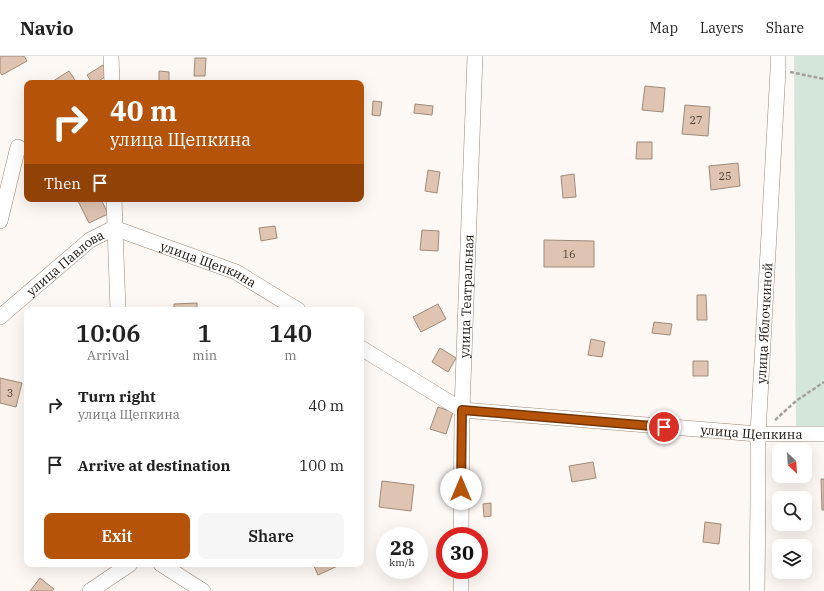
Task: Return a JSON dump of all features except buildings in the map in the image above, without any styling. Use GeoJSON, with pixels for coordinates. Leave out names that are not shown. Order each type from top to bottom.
{"type":"FeatureCollection","features":[{"type":"Feature","properties":{"kind":"street"},"geometry":{"type":"LineString","coordinates":[[111,56],[112,80]]}},
{"type":"Feature","properties":{"kind":"street","name":"улица Театральная"},"geometry":{"type":"LineString","coordinates":[[461,527],[462,410],[475,56]]}},
{"type":"Feature","properties":{"kind":"street","name":"улица Яблочкиной"},"geometry":{"type":"LineString","coordinates":[[757,591],[758,434],[778,63]]}},
{"type":"Feature","properties":{"kind":"street"},"geometry":{"type":"LineString","coordinates":[[0,221],[18,147]]}},
{"type":"Feature","properties":{"kind":"street"},"geometry":{"type":"LineString","coordinates":[[114,202],[118,307]]}},
{"type":"Feature","properties":{"kind":"street","name":"улица Щепкина"},"geometry":{"type":"LineString","coordinates":[[114,228],[236,272],[293,307]]}},
{"type":"Feature","properties":{"kind":"street","name":"улица Павлова"},"geometry":{"type":"LineString","coordinates":[[0,317],[90,240],[114,228]]}},
{"type":"Feature","properties":{"kind":"street","name":"улица Щепкина"},"geometry":{"type":"LineString","coordinates":[[364,350],[462,410],[758,434],[824,434]]}},
{"type":"Feature","properties":{"kind":"street"},"geometry":{"type":"LineString","coordinates":[[90,591],[126,567]]}},
{"type":"Feature","properties":{"kind":"street"},"geometry":{"type":"LineString","coordinates":[[166,567],[203,591]]}},
{"type":"Feature","properties":{"kind":"street"},"geometry":{"type":"LineString","coordinates":[[461,579],[461,591]]}},
{"type":"Feature","properties":{"kind":"path"},"geometry":{"type":"LineString","coordinates":[[778,63],[824,78]]}},
{"type":"Feature","properties":{"kind":"path"},"geometry":{"type":"LineString","coordinates":[[774,420],[796,401],[824,382]]}},
{"type":"Feature","properties":{"kind":"green space"},"geometry":{"type":"Polygon","coordinates":[[[794,56],[824,56],[824,428],[796,429],[794,56]]]}},
{"type":"Feature","properties":{"kind":"route"},"geometry":{"type":"LineString","coordinates":[[461,489],[462,410],[664,427]]}}]}
